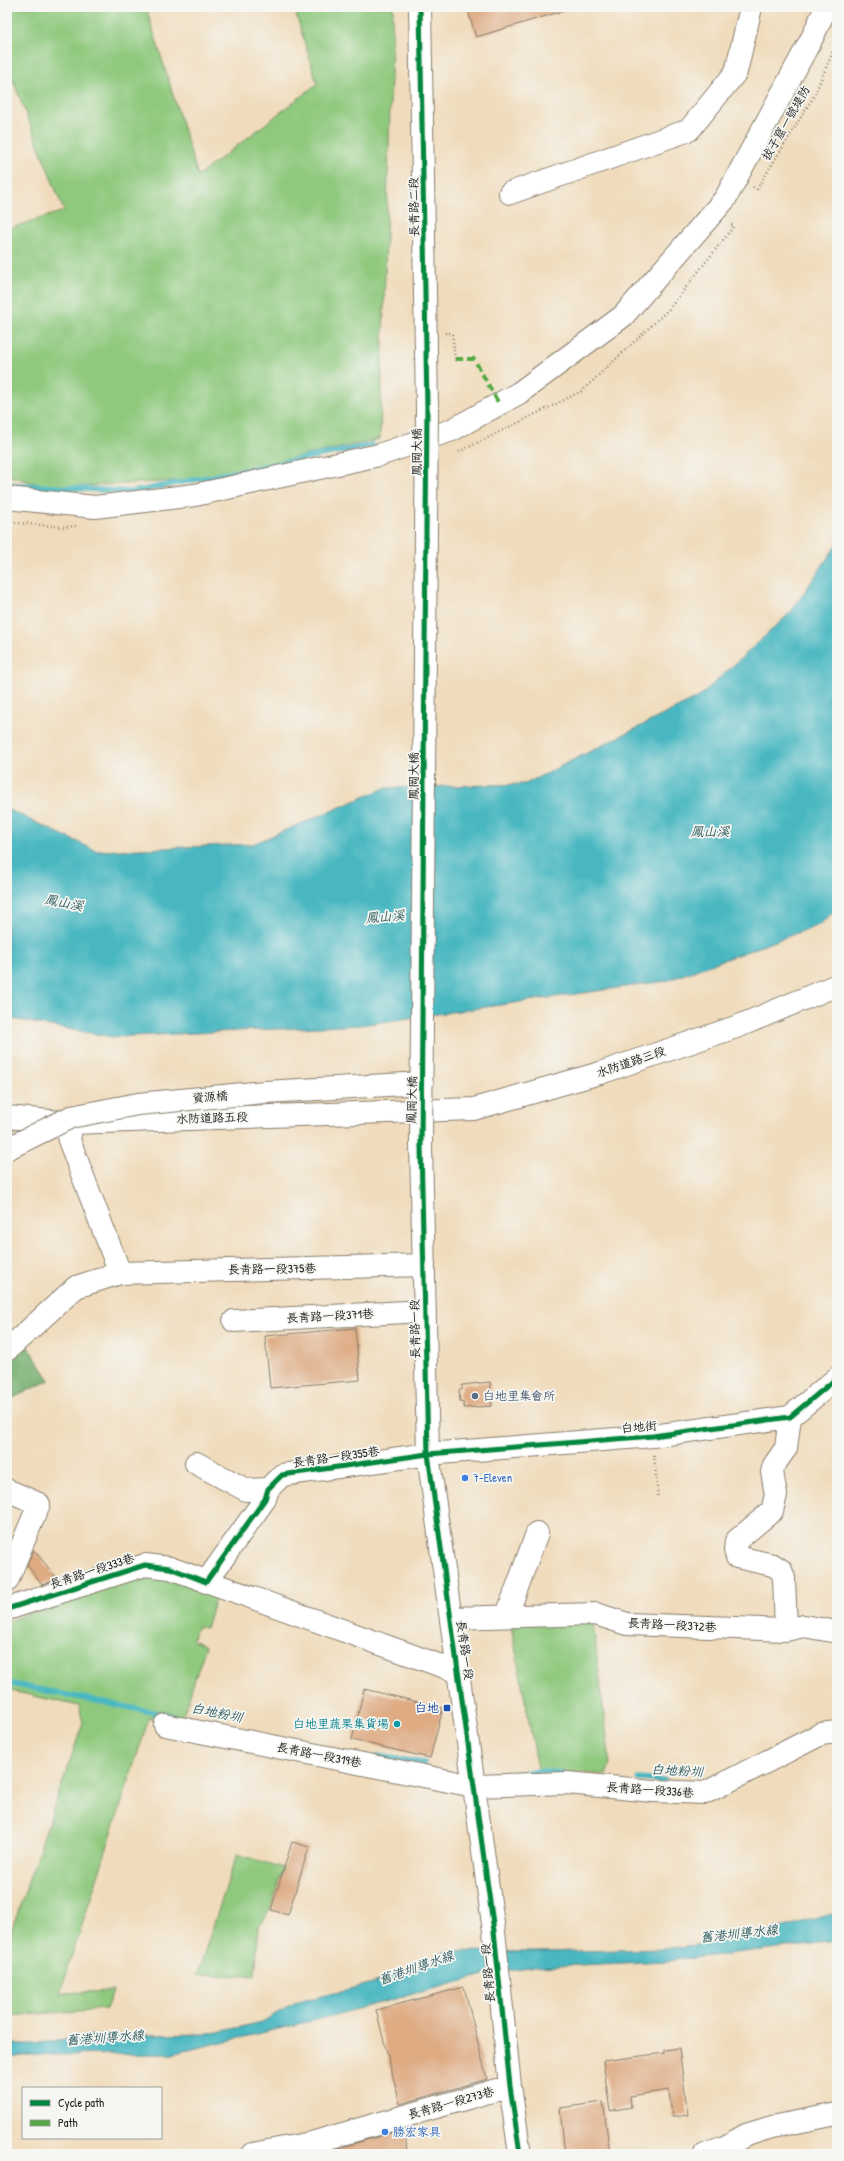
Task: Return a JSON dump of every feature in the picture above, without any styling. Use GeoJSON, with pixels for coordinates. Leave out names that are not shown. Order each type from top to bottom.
{"type":"FeatureCollection","features":[{"type":"Feature","properties":{"kind":"street","name":"長青路二段"},"geometry":{"type":"LineString","coordinates":[[420,7],[427,407]]}},
{"type":"Feature","properties":{"kind":"street"},"geometry":{"type":"LineString","coordinates":[[510,193],[689,130],[736,72],[751,7]]}},
{"type":"Feature","properties":{"kind":"street"},"geometry":{"type":"LineString","coordinates":[[7,498],[96,507],[196,495],[379,455],[452,430],[519,393],[623,316],[725,199],[813,36],[826,7]]}},
{"type":"Feature","properties":{"kind":"street","name":"鳳岡大橋"},"geometry":{"type":"LineString","coordinates":[[421,1146],[427,407]]}},
{"type":"Feature","properties":{"kind":"street","name":"水防道路三段"},"geometry":{"type":"LineString","coordinates":[[418,1111],[474,1109],[600,1073],[739,1026],[837,985]]}},
{"type":"Feature","properties":{"kind":"street","name":"資源橋"},"geometry":{"type":"LineString","coordinates":[[7,1149],[70,1117],[138,1104],[265,1092],[422,1083]]}},
{"type":"Feature","properties":{"kind":"street","name":"水防道路五段"},"geometry":{"type":"LineString","coordinates":[[7,1117],[72,1123],[418,1111]]}},
{"type":"Feature","properties":{"kind":"street"},"geometry":{"type":"LineString","coordinates":[[72,1123],[68,1140],[120,1273]]}},
{"type":"Feature","properties":{"kind":"street","name":"長青路一段"},"geometry":{"type":"LineString","coordinates":[[421,1146],[428,1454],[494,1930],[510,2086],[520,2154]]}},
{"type":"Feature","properties":{"kind":"street","name":"長青路一段375巷"},"geometry":{"type":"LineString","coordinates":[[7,1350],[76,1287],[120,1273],[424,1265]]}},
{"type":"Feature","properties":{"kind":"street","name":"長青路一段371巷"},"geometry":{"type":"LineString","coordinates":[[234,1322],[425,1311]]}},
{"type":"Feature","properties":{"kind":"street"},"geometry":{"type":"LineString","coordinates":[[786,1630],[784,1578],[781,1570],[772,1565],[737,1557],[735,1550],[736,1541],[772,1511],[776,1495],[772,1472],[774,1464],[786,1448],[790,1417],[837,1378]]}},
{"type":"Feature","properties":{"kind":"street","name":"白地街"},"geometry":{"type":"LineString","coordinates":[[428,1454],[653,1436],[790,1417]]}},
{"type":"Feature","properties":{"kind":"street","name":"長青路一段355巷"},"geometry":{"type":"LineString","coordinates":[[206,1582],[264,1499],[268,1489],[282,1475],[428,1454]]}},
{"type":"Feature","properties":{"kind":"street"},"geometry":{"type":"LineString","coordinates":[[196,1463],[246,1490],[268,1489]]}},
{"type":"Feature","properties":{"kind":"street"},"geometry":{"type":"LineString","coordinates":[[7,1490],[39,1504],[7,1581]]}},
{"type":"Feature","properties":{"kind":"street"},"geometry":{"type":"LineString","coordinates":[[507,1615],[537,1534]]}},
{"type":"Feature","properties":{"kind":"street","name":"長青路一段333巷"},"geometry":{"type":"LineString","coordinates":[[7,1609],[145,1565],[170,1568],[458,1672]]}},
{"type":"Feature","properties":{"kind":"street","name":"長青路一段372巷"},"geometry":{"type":"LineString","coordinates":[[451,1618],[507,1615],[596,1614],[627,1624],[786,1630],[804,1626],[837,1632]]}},
{"type":"Feature","properties":{"kind":"street","name":"長青路一段319巷"},"geometry":{"type":"LineString","coordinates":[[165,1725],[474,1786]]}},
{"type":"Feature","properties":{"kind":"street","name":"長青路一段336巷"},"geometry":{"type":"LineString","coordinates":[[474,1786],[567,1783],[653,1792],[704,1793],[821,1734],[837,1732]]}},
{"type":"Feature","properties":{"kind":"street","name":"長青路一段273巷"},"geometry":{"type":"LineString","coordinates":[[252,2154],[312,2148],[510,2086]]}},
{"type":"Feature","properties":{"kind":"street"},"geometry":{"type":"LineString","coordinates":[[705,2154],[725,2147],[746,2135],[772,2127],[837,2114]]}},
{"type":"Feature","properties":{"kind":"path"},"geometry":{"type":"LineString","coordinates":[[653,1436],[658,1498]]}},
{"type":"Feature","properties":{"kind":"green space"},"geometry":{"type":"Polygon","coordinates":[[[7,7],[146,7],[198,176],[317,84],[294,7],[393,7],[380,439],[191,480],[51,488],[7,475],[7,229],[64,211],[7,65],[7,7]]]}},
{"type":"Feature","properties":{"kind":"green space"},"geometry":{"type":"Polygon","coordinates":[[[7,1339],[26,1344],[50,1380],[7,1401],[7,1339]]]}},
{"type":"Feature","properties":{"kind":"green space"},"geometry":{"type":"Polygon","coordinates":[[[158,1568],[219,1586],[206,1628],[198,1626],[192,1640],[206,1646],[180,1724],[149,1718],[60,1993],[113,1991],[106,2009],[7,2016],[7,1943],[83,1723],[79,1706],[7,1690],[7,1621],[158,1568]]]}},
{"type":"Feature","properties":{"kind":"green space"},"geometry":{"type":"Polygon","coordinates":[[[592,1614],[610,1764],[606,1775],[538,1769],[509,1615],[592,1614]]]}},
{"type":"Feature","properties":{"kind":"green space"},"geometry":{"type":"Polygon","coordinates":[[[237,1854],[283,1868],[270,1910],[259,1926],[255,1976],[197,1975],[237,1854]]]}},
{"type":"Feature","properties":{"kind":"water","name":"鳳山溪"},"geometry":{"type":"Polygon","coordinates":[[[837,544],[837,909],[819,925],[666,981],[361,1025],[112,1037],[7,1018],[7,809],[97,851],[253,844],[385,788],[525,784],[699,697],[791,612],[837,544]]]}},
{"type":"Feature","properties":{"kind":"water","name":"舊港圳導水線"},"geometry":{"type":"Polygon","coordinates":[[[837,1913],[837,1941],[667,1961],[535,1967],[485,1975],[320,2019],[172,2054],[27,2055],[7,2059],[7,2044],[35,2044],[82,2036],[209,2034],[262,2022],[294,2003],[373,1983],[447,1951],[536,1952],[664,1949],[739,1939],[837,1913]]]}},
{"type":"Feature","properties":{"kind":"building"},"geometry":{"type":"Polygon","coordinates":[[[467,7],[562,7],[563,11],[476,37],[467,7]]]}},
{"type":"Feature","properties":{"kind":"building"},"geometry":{"type":"Polygon","coordinates":[[[355,1328],[360,1380],[270,1388],[265,1336],[355,1328]]]}},
{"type":"Feature","properties":{"kind":"building","name":"白地里集會所"},"geometry":{"type":"Polygon","coordinates":[[[490,1382],[492,1406],[464,1408],[463,1402],[460,1401],[459,1390],[462,1390],[462,1385],[490,1382]]]}},
{"type":"Feature","properties":{"kind":"building"},"geometry":{"type":"Polygon","coordinates":[[[34,1550],[56,1577],[50,1582],[42,1585],[27,1565],[34,1550]]]}},
{"type":"Feature","properties":{"kind":"building","name":"白地里蔬果集貨場"},"geometry":{"type":"Polygon","coordinates":[[[364,1689],[443,1708],[430,1758],[352,1740],[364,1689]]]}},
{"type":"Feature","properties":{"kind":"building"},"geometry":{"type":"Polygon","coordinates":[[[292,1842],[309,1847],[288,1915],[271,1910],[292,1842]]]}},
{"type":"Feature","properties":{"kind":"building"},"geometry":{"type":"Polygon","coordinates":[[[464,1987],[487,2079],[400,2104],[376,2010],[464,1987]]]}},
{"type":"Feature","properties":{"kind":"building"},"geometry":{"type":"Polygon","coordinates":[[[679,2048],[688,2115],[672,2117],[669,2090],[630,2096],[631,2107],[610,2111],[603,2061],[664,2053],[664,2050],[679,2048]]]}},
{"type":"Feature","properties":{"kind":"building"},"geometry":{"type":"Polygon","coordinates":[[[603,2102],[610,2154],[565,2154],[560,2108],[603,2102]]]}},
{"type":"Feature","properties":{"kind":"building","name":"勝宏家具"},"geometry":{"type":"Polygon","coordinates":[[[405,2129],[407,2154],[318,2154],[405,2129]]]}},
{"type":"Feature","properties":{"kind":"waterway"},"geometry":{"type":"LineString","coordinates":[[7,484],[132,492],[372,445]]}},
{"type":"Feature","properties":{"kind":"waterway","name":"白地粉圳"},"geometry":{"type":"LineString","coordinates":[[7,1683],[172,1716]]}},
{"type":"Feature","properties":{"kind":"waterway","name":"白地粉圳"},"geometry":{"type":"LineString","coordinates":[[378,1756],[424,1763]]}},
{"type":"Feature","properties":{"kind":"waterway","name":"白地粉圳"},"geometry":{"type":"LineString","coordinates":[[512,1774],[541,1771],[561,1773]]}},
{"type":"Feature","properties":{"kind":"waterway","name":"白地粉圳"},"geometry":{"type":"LineString","coordinates":[[638,1779],[665,1781]]}},
{"type":"Feature","properties":{"kind":"marked path"},"geometry":{"type":"LineString","coordinates":[[455,359],[474,359],[499,404]]}},
{"type":"Feature","properties":{"kind":"cycle path"},"geometry":{"type":"LineString","coordinates":[[420,7],[427,407],[421,1146],[428,1454],[494,1931],[510,2086],[520,2154]]}},
{"type":"Feature","properties":{"kind":"cycle path"},"geometry":{"type":"LineString","coordinates":[[7,1609],[145,1565],[170,1568],[206,1582],[265,1499],[268,1489],[282,1475],[428,1454],[653,1436],[790,1417],[837,1378]]}},
{"type":"Feature","properties":{"kind":"place","name":"白地里集會所"},"geometry":{"type":"Point","coordinates":[475,1396]}},
{"type":"Feature","properties":{"kind":"place","name":"7-Eleven"},"geometry":{"type":"Point","coordinates":[465,1478]}},
{"type":"Feature","properties":{"kind":"place","name":"白地"},"geometry":{"type":"Point","coordinates":[447,1708]}},
{"type":"Feature","properties":{"kind":"place","name":"白地里蔬果集貨場"},"geometry":{"type":"Point","coordinates":[397,1724]}},
{"type":"Feature","properties":{"kind":"place","name":"勝宏家具"},"geometry":{"type":"Point","coordinates":[385,2132]}}]}
